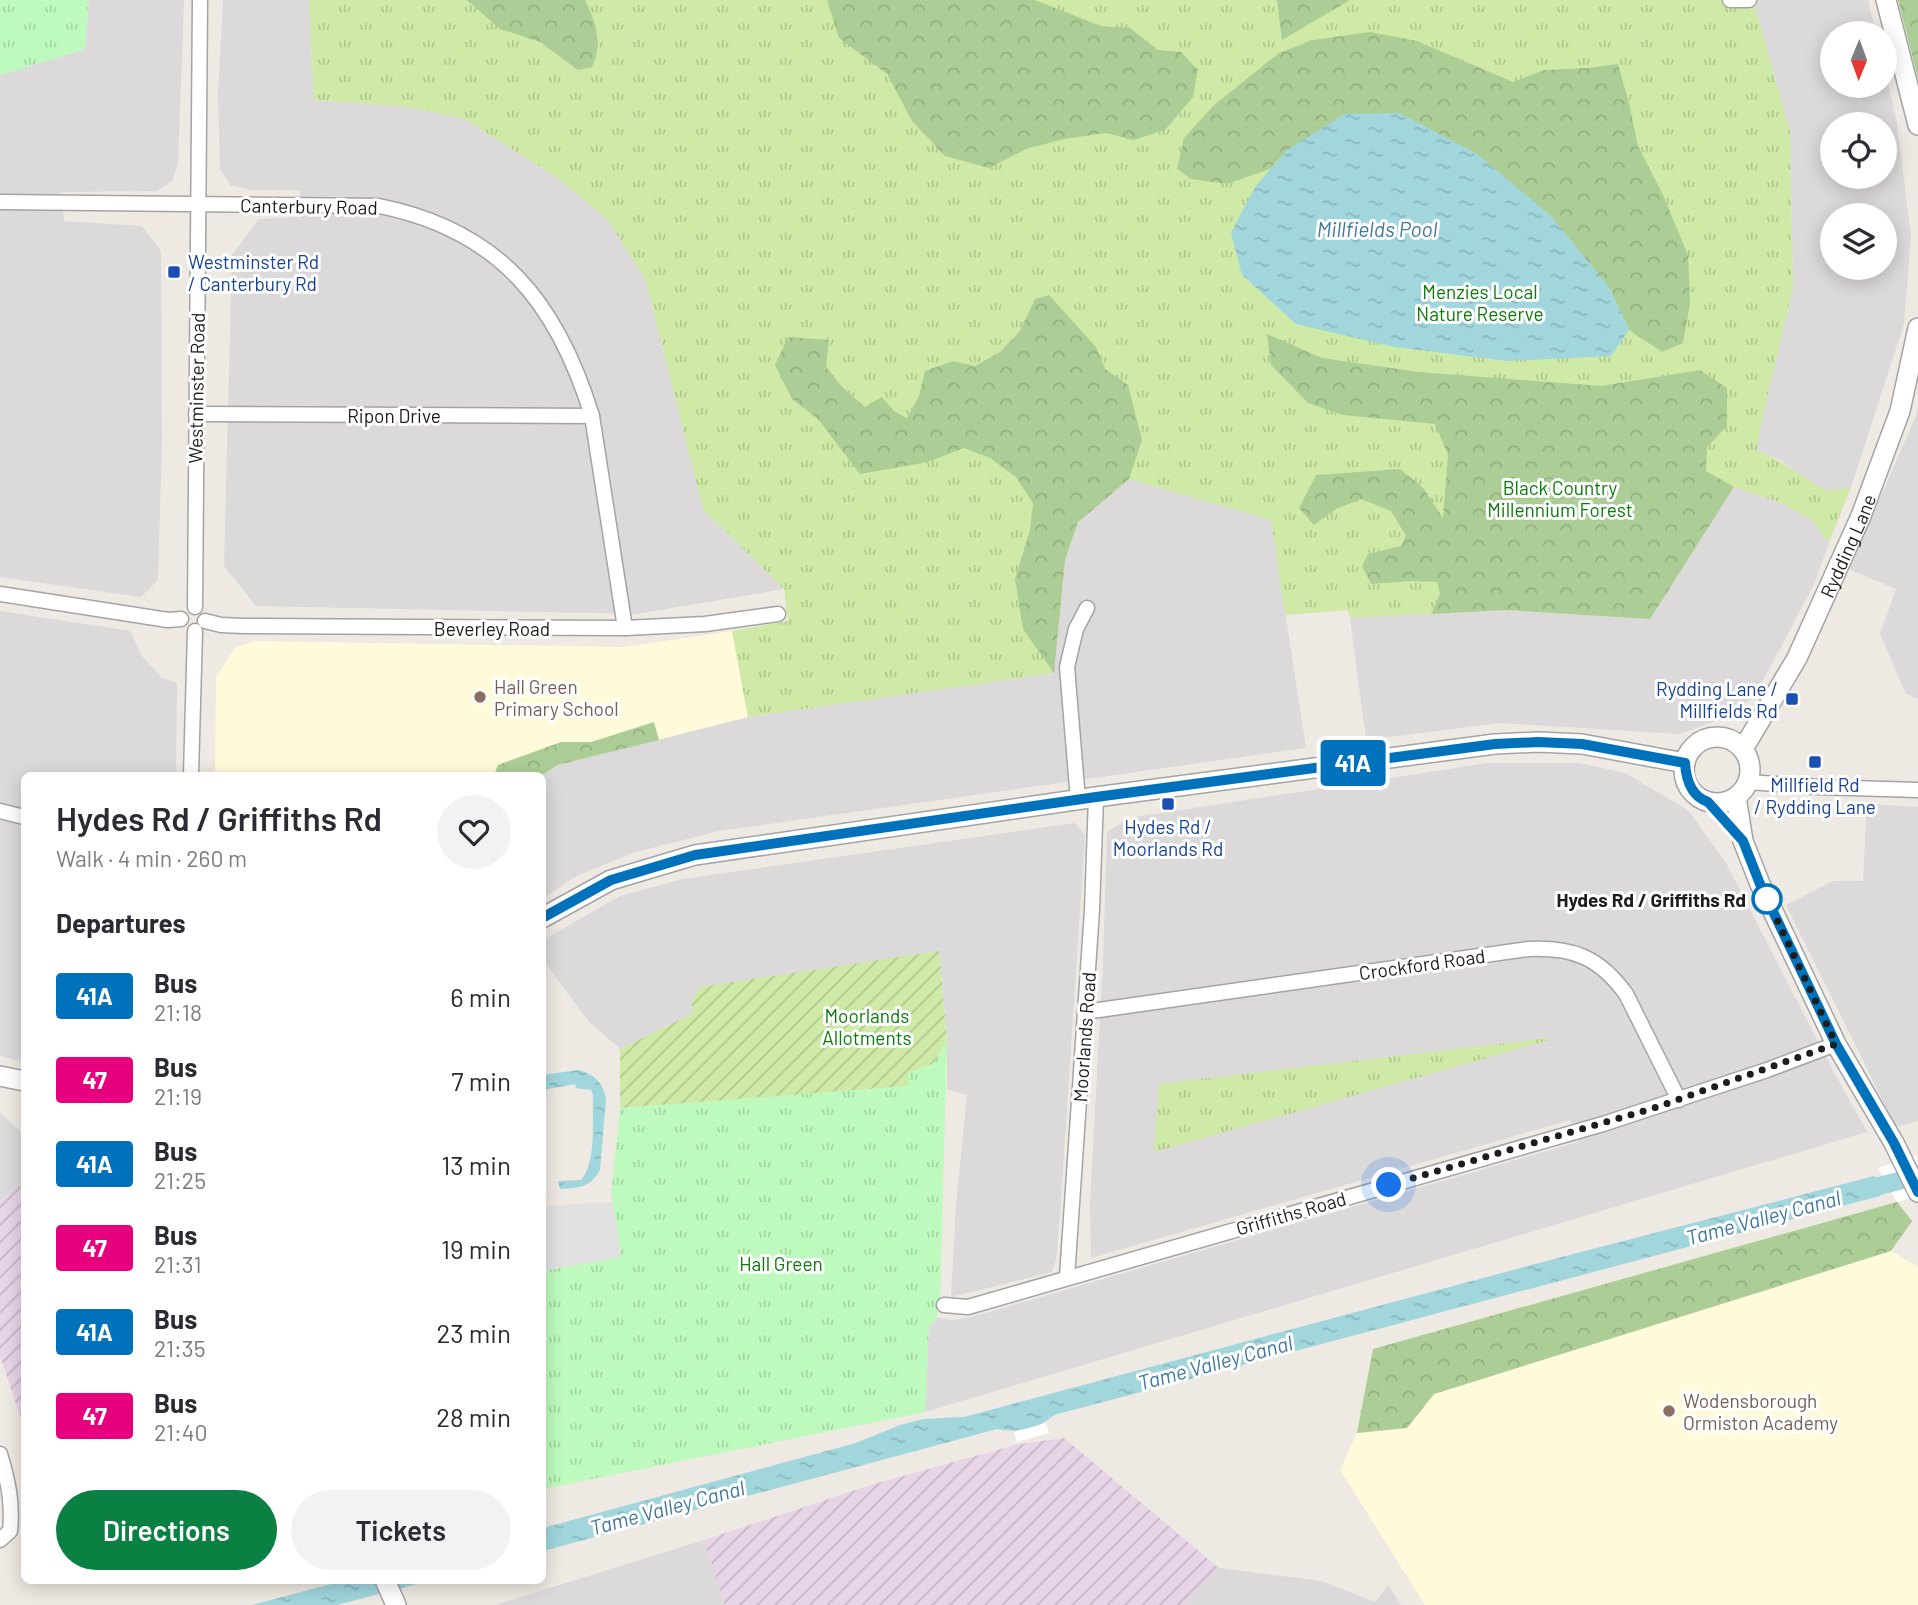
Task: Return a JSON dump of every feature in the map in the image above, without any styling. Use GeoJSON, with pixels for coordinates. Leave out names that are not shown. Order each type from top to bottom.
{"type":"FeatureCollection","features":[{"type":"Feature","properties":{"kind":"street","name":"Westminster Road"},"geometry":{"type":"LineString","coordinates":[[195,607],[200,0]]}},
{"type":"Feature","properties":{"kind":"street"},"geometry":{"type":"LineString","coordinates":[[1730,0],[1749,0]]}},
{"type":"Feature","properties":{"kind":"street"},"geometry":{"type":"LineString","coordinates":[[1886,0],[1918,125]]}},
{"type":"Feature","properties":{"kind":"street","name":"Canterbury Road"},"geometry":{"type":"LineString","coordinates":[[0,202],[379,206],[429,219],[475,242],[511,270],[530,291],[576,368],[592,416],[625,628]]}},
{"type":"Feature","properties":{"kind":"street","name":"Rydding Lane"},"geometry":{"type":"LineString","coordinates":[[1743,748],[1797,658],[1861,516],[1900,411],[1918,328]]}},
{"type":"Feature","properties":{"kind":"street","name":"Ripon Drive"},"geometry":{"type":"LineString","coordinates":[[195,415],[592,416]]}},
{"type":"Feature","properties":{"kind":"street"},"geometry":{"type":"LineString","coordinates":[[0,594],[167,620],[181,619]]}},
{"type":"Feature","properties":{"kind":"street"},"geometry":{"type":"LineString","coordinates":[[181,619],[186,609],[195,607],[202,611],[191,772]]}},
{"type":"Feature","properties":{"kind":"street","name":"Moorlands Road"},"geometry":{"type":"LineString","coordinates":[[1068,1277],[1093,911],[1087,799],[1067,667],[1076,629],[1087,608]]}},
{"type":"Feature","properties":{"kind":"street","name":"Beverley Road"},"geometry":{"type":"LineString","coordinates":[[200,626],[625,628],[705,624],[778,614]]}},
{"type":"Feature","properties":{"kind":"street"},"geometry":{"type":"LineString","coordinates":[[181,619],[185,628],[200,626]]}},
{"type":"Feature","properties":{"kind":"street"},"geometry":{"type":"LineString","coordinates":[[1743,841],[1742,790],[1750,769],[1743,748],[1724,738],[1705,738],[1693,746],[1685,763],[1689,786],[1703,801],[1721,803],[1742,790],[1819,787],[1918,790]]}},
{"type":"Feature","properties":{"kind":"street"},"geometry":{"type":"LineString","coordinates":[[546,916],[611,880],[695,855],[794,839],[1495,744],[1582,744],[1685,763]]}},
{"type":"Feature","properties":{"kind":"street"},"geometry":{"type":"LineString","coordinates":[[1708,802],[1743,841],[1760,884],[1836,1044],[1894,1143],[1918,1192]]}},
{"type":"Feature","properties":{"kind":"street"},"geometry":{"type":"LineString","coordinates":[[0,811],[21,816]]}},
{"type":"Feature","properties":{"kind":"street","name":"Crockford Road"},"geometry":{"type":"LineString","coordinates":[[1086,1012],[1528,949],[1551,948],[1585,956],[1615,979],[1626,994],[1679,1100]]}},
{"type":"Feature","properties":{"kind":"street","name":"Griffiths Road"},"geometry":{"type":"LineString","coordinates":[[944,1305],[968,1307],[1604,1124],[1836,1044]]}},
{"type":"Feature","properties":{"kind":"street"},"geometry":{"type":"LineString","coordinates":[[0,1076],[21,1081]]}},
{"type":"Feature","properties":{"kind":"street"},"geometry":{"type":"LineString","coordinates":[[0,1454],[10,1491],[12,1512],[10,1531],[0,1540]]}},
{"type":"Feature","properties":{"kind":"street"},"geometry":{"type":"LineString","coordinates":[[387,1584],[396,1605]]}},
{"type":"Feature","properties":{"kind":"shaded area"},"geometry":{"type":"Polygon","coordinates":[[[89,0],[184,0],[178,164],[172,181],[157,191],[60,192],[64,221],[142,226],[161,251],[162,439],[158,580],[141,597],[0,577],[0,75],[85,49],[89,0]]]}},
{"type":"Feature","properties":{"kind":"shaded area"},"geometry":{"type":"Polygon","coordinates":[[[223,0],[309,0],[314,100],[410,107],[464,119],[555,176],[608,219],[645,278],[703,509],[784,589],[636,614],[256,606],[224,566],[232,255],[259,219],[301,217],[300,190],[252,190],[230,185],[220,169],[218,94],[223,0]]]}},
{"type":"Feature","properties":{"kind":"shaded area"},"geometry":{"type":"Polygon","coordinates":[[[1753,0],[1868,0],[1873,21],[1820,21],[1820,98],[1891,98],[1895,112],[1820,112],[1820,189],[1897,189],[1897,123],[1911,236],[1904,324],[1851,487],[1828,491],[1800,476],[1781,460],[1757,450],[1793,288],[1790,131],[1753,0]]]}},
{"type":"Feature","properties":{"kind":"shaded area"},"geometry":{"type":"Polygon","coordinates":[[[1918,407],[1918,699],[1906,694],[1880,634],[1896,589],[1849,569],[1918,407]]]}},
{"type":"Feature","properties":{"kind":"shaded area"},"geometry":{"type":"Polygon","coordinates":[[[1129,479],[1271,520],[1306,748],[719,831],[632,853],[575,877],[546,896],[546,773],[558,765],[748,717],[1054,673],[1065,560],[1078,522],[1129,479]]]}},
{"type":"Feature","properties":{"kind":"shaded area"},"geometry":{"type":"Polygon","coordinates":[[[1734,487],[1779,502],[1812,520],[1829,543],[1814,584],[1754,698],[1715,721],[1680,734],[1500,723],[1366,740],[1350,618],[1506,610],[1650,619],[1734,487]]]}},
{"type":"Feature","properties":{"kind":"shaded area"},"geometry":{"type":"Polygon","coordinates":[[[0,611],[130,631],[142,656],[162,678],[177,683],[176,772],[21,772],[21,1061],[0,1056],[0,611]]]}},
{"type":"Feature","properties":{"kind":"shaded area","name":"Hall Green Primary School"},"geometry":{"type":"Polygon","coordinates":[[[732,631],[748,717],[558,765],[546,772],[215,772],[216,677],[235,648],[254,641],[624,647],[732,631]]]}},
{"type":"Feature","properties":{"kind":"shaded area"},"geometry":{"type":"Polygon","coordinates":[[[1488,763],[1579,763],[1625,773],[1688,810],[1726,863],[1867,1132],[925,1412],[929,1327],[937,1318],[968,1318],[1578,1142],[1570,1120],[1091,1258],[1090,1203],[1107,832],[1129,818],[1488,763]]]}},
{"type":"Feature","properties":{"kind":"shaded area"},"geometry":{"type":"Polygon","coordinates":[[[1867,804],[1918,807],[1918,1121],[1896,1127],[1786,905],[1833,881],[1863,881],[1867,804]]]}},
{"type":"Feature","properties":{"kind":"shaded area"},"geometry":{"type":"Polygon","coordinates":[[[1075,823],[1085,835],[1060,1214],[1056,1260],[1052,1272],[951,1297],[956,1204],[967,1095],[947,1089],[947,1036],[939,951],[692,1000],[692,1014],[620,1049],[589,1022],[546,964],[546,938],[620,896],[683,879],[1075,823]]]}},
{"type":"Feature","properties":{"kind":"shaded area"},"geometry":{"type":"Polygon","coordinates":[[[0,1113],[21,1131],[21,1185],[0,1201],[0,1113]]]}},
{"type":"Feature","properties":{"kind":"shaded area"},"geometry":{"type":"Polygon","coordinates":[[[21,1185],[21,1418],[0,1356],[0,1201],[21,1185]]]}},
{"type":"Feature","properties":{"kind":"shaded area"},"geometry":{"type":"Polygon","coordinates":[[[613,1202],[621,1257],[546,1270],[546,1206],[613,1202]]]}},
{"type":"Feature","properties":{"kind":"shaded area","name":"Wodensborough Ormiston Academy"},"geometry":{"type":"Polygon","coordinates":[[[1891,1251],[1918,1267],[1918,1605],[1425,1605],[1340,1470],[1357,1433],[1407,1428],[1434,1394],[1891,1251]]]}},
{"type":"Feature","properties":{"kind":"shaded area"},"geometry":{"type":"Polygon","coordinates":[[[1064,1438],[1219,1568],[1184,1605],[725,1605],[704,1540],[874,1484],[1019,1444],[1064,1438]]]}},
{"type":"Feature","properties":{"kind":"shaded area"},"geometry":{"type":"Polygon","coordinates":[[[704,1540],[725,1605],[495,1605],[704,1540]]]}},
{"type":"Feature","properties":{"kind":"shaded area"},"geometry":{"type":"Polygon","coordinates":[[[1219,1568],[1321,1581],[1375,1602],[1388,1585],[1401,1605],[1184,1605],[1219,1568]]]}},
{"type":"Feature","properties":{"kind":"green space"},"geometry":{"type":"Polygon","coordinates":[[[0,0],[89,0],[85,49],[0,75],[0,0]]]}},
{"type":"Feature","properties":{"kind":"green space","name":"Menzies Local Nature Reserve"},"geometry":{"type":"Polygon","coordinates":[[[309,0],[1753,0],[1790,131],[1793,288],[1757,450],[1828,491],[1851,487],[1829,543],[1812,520],[1779,502],[1734,487],[1650,619],[1506,610],[1350,618],[1347,610],[1285,615],[1271,520],[1129,479],[1078,522],[1065,560],[1054,673],[748,717],[732,631],[788,621],[784,589],[703,509],[645,278],[607,219],[555,176],[464,119],[410,107],[314,100],[309,0]]]}},
{"type":"Feature","properties":{"kind":"green space"},"geometry":{"type":"Polygon","coordinates":[[[467,0],[585,0],[598,42],[592,67],[578,70],[540,42],[500,29],[467,0]]]}},
{"type":"Feature","properties":{"kind":"green space"},"geometry":{"type":"Polygon","coordinates":[[[827,0],[1035,0],[1101,26],[1130,28],[1158,50],[1181,52],[1198,70],[1193,97],[1165,130],[1133,140],[1106,133],[1064,139],[1026,149],[989,168],[945,156],[912,121],[887,74],[839,38],[827,0]]]}},
{"type":"Feature","properties":{"kind":"green space"},"geometry":{"type":"Polygon","coordinates":[[[1277,0],[1350,0],[1282,40],[1277,0]]]}},
{"type":"Feature","properties":{"kind":"green space"},"geometry":{"type":"Polygon","coordinates":[[[1898,0],[1918,0],[1918,79],[1898,0]]]}},
{"type":"Feature","properties":{"kind":"green space"},"geometry":{"type":"Polygon","coordinates":[[[1370,32],[1417,41],[1513,82],[1544,70],[1618,64],[1638,146],[1663,195],[1688,255],[1690,304],[1683,343],[1662,352],[1629,330],[1609,287],[1287,150],[1270,169],[1227,184],[1191,179],[1177,169],[1184,138],[1213,106],[1279,53],[1313,40],[1370,32]]]}},
{"type":"Feature","properties":{"kind":"green space"},"geometry":{"type":"Polygon","coordinates":[[[1049,295],[1096,347],[1105,369],[1128,385],[1142,440],[1129,479],[1078,522],[1065,560],[1054,673],[1023,629],[1015,579],[1030,530],[1033,503],[1016,477],[990,458],[964,448],[928,462],[860,474],[818,419],[792,399],[775,365],[788,337],[829,340],[826,367],[843,388],[865,407],[882,397],[894,411],[907,418],[919,396],[925,371],[953,361],[975,366],[1000,352],[1020,331],[1035,299],[1049,295]]]}},
{"type":"Feature","properties":{"kind":"green space","name":"Black Country Millennium Forest"},"geometry":{"type":"Polygon","coordinates":[[[1267,334],[1322,358],[1419,372],[1601,386],[1700,370],[1727,388],[1727,426],[1707,447],[1706,471],[1734,487],[1650,619],[1506,610],[1431,614],[1440,594],[1437,582],[1371,584],[1362,566],[1368,554],[1401,546],[1406,536],[1391,511],[1361,499],[1336,509],[1314,525],[1299,508],[1316,475],[1400,469],[1424,489],[1443,518],[1448,455],[1435,424],[1343,415],[1308,403],[1271,365],[1267,334]]]}},
{"type":"Feature","properties":{"kind":"green space"},"geometry":{"type":"Polygon","coordinates":[[[654,722],[659,740],[558,765],[546,772],[495,772],[498,765],[561,742],[591,742],[654,722]]]}},
{"type":"Feature","properties":{"kind":"green space","name":"Moorlands Allotments"},"geometry":{"type":"Polygon","coordinates":[[[939,951],[947,1039],[934,1063],[908,1073],[908,1086],[620,1108],[620,1049],[692,1014],[692,1000],[700,987],[939,951]]]}},
{"type":"Feature","properties":{"kind":"green space","name":"Hall Green"},"geometry":{"type":"Polygon","coordinates":[[[947,1039],[940,1303],[937,1318],[929,1327],[925,1412],[546,1488],[546,1270],[621,1256],[611,1193],[620,1108],[907,1086],[908,1073],[934,1063],[947,1039]]]}},
{"type":"Feature","properties":{"kind":"green space"},"geometry":{"type":"Polygon","coordinates":[[[1550,1040],[1154,1152],[1159,1084],[1550,1040]]]}},
{"type":"Feature","properties":{"kind":"green space"},"geometry":{"type":"Polygon","coordinates":[[[1897,1202],[1912,1221],[1891,1251],[1434,1394],[1407,1428],[1357,1433],[1373,1349],[1897,1202]]]}},
{"type":"Feature","properties":{"kind":"water","name":"Millfields Pool"},"geometry":{"type":"Polygon","coordinates":[[[1400,113],[1477,154],[1551,216],[1609,287],[1629,330],[1611,356],[1507,361],[1395,347],[1296,324],[1242,275],[1231,233],[1255,187],[1287,150],[1345,114],[1400,113]]]}},
{"type":"Feature","properties":{"kind":"water"},"geometry":{"type":"Polygon","coordinates":[[[578,1070],[589,1074],[603,1088],[606,1099],[600,1170],[588,1184],[560,1189],[558,1181],[581,1180],[586,1172],[592,1152],[593,1095],[591,1090],[576,1088],[575,1084],[546,1089],[546,1075],[578,1070]]]}},
{"type":"Feature","properties":{"kind":"water","name":"Tame Valley Canal"},"geometry":{"type":"Polygon","coordinates":[[[1874,1176],[1887,1184],[1880,1196],[1054,1415],[1042,1424],[1027,1429],[997,1429],[546,1550],[546,1527],[856,1443],[900,1425],[923,1419],[964,1417],[1874,1176]]]}},
{"type":"Feature","properties":{"kind":"water"},"geometry":{"type":"Polygon","coordinates":[[[331,1584],[417,1584],[337,1605],[252,1605],[331,1584]]]}},
{"type":"Feature","properties":{"kind":"pier"},"geometry":{"type":"Polygon","coordinates":[[[1917,1155],[1918,1196],[1897,1202],[1878,1168],[1917,1155]]]}},
{"type":"Feature","properties":{"kind":"pier"},"geometry":{"type":"Polygon","coordinates":[[[1046,1423],[1049,1433],[1017,1442],[1014,1432],[1046,1423]]]}},
{"type":"Feature","properties":{"kind":"waterway"},"geometry":{"type":"LineString","coordinates":[[1864,1190],[1918,1176]]}},
{"type":"Feature","properties":{"kind":"bus line","name":"41A"},"geometry":{"type":"LineString","coordinates":[[546,915],[611,880],[695,855],[794,839],[1495,744],[1582,744],[1685,763],[1689,786],[1703,801],[1708,802],[1743,841],[1760,884],[1836,1044],[1894,1143],[1918,1192]]}},
{"type":"Feature","properties":{"kind":"place","name":"Westminster Rd / Canterbury Rd"},"geometry":{"type":"Point","coordinates":[174,272]}},
{"type":"Feature","properties":{"kind":"place","name":"Hall Green Primary School"},"geometry":{"type":"Point","coordinates":[480,697]}},
{"type":"Feature","properties":{"kind":"place","name":"Rydding Lane / Millfields Rd"},"geometry":{"type":"Point","coordinates":[1792,699]}},
{"type":"Feature","properties":{"kind":"place","name":"Millfield Rd / Rydding Lane"},"geometry":{"type":"Point","coordinates":[1815,762]}},
{"type":"Feature","properties":{"kind":"place","name":"Hydes Rd / Moorlands Rd"},"geometry":{"type":"Point","coordinates":[1168,804]}},
{"type":"Feature","properties":{"kind":"place","name":"Hydes Rd / Griffiths Rd"},"geometry":{"type":"Point","coordinates":[1767,899]}},
{"type":"Feature","properties":{"kind":"place","name":"Wodensborough Ormiston Academy"},"geometry":{"type":"Point","coordinates":[1669,1411]}},
{"type":"Feature","properties":{"kind":"route"},"geometry":{"type":"LineString","coordinates":[[1389,1185],[1604,1124],[1836,1044],[1767,899]]}}]}
